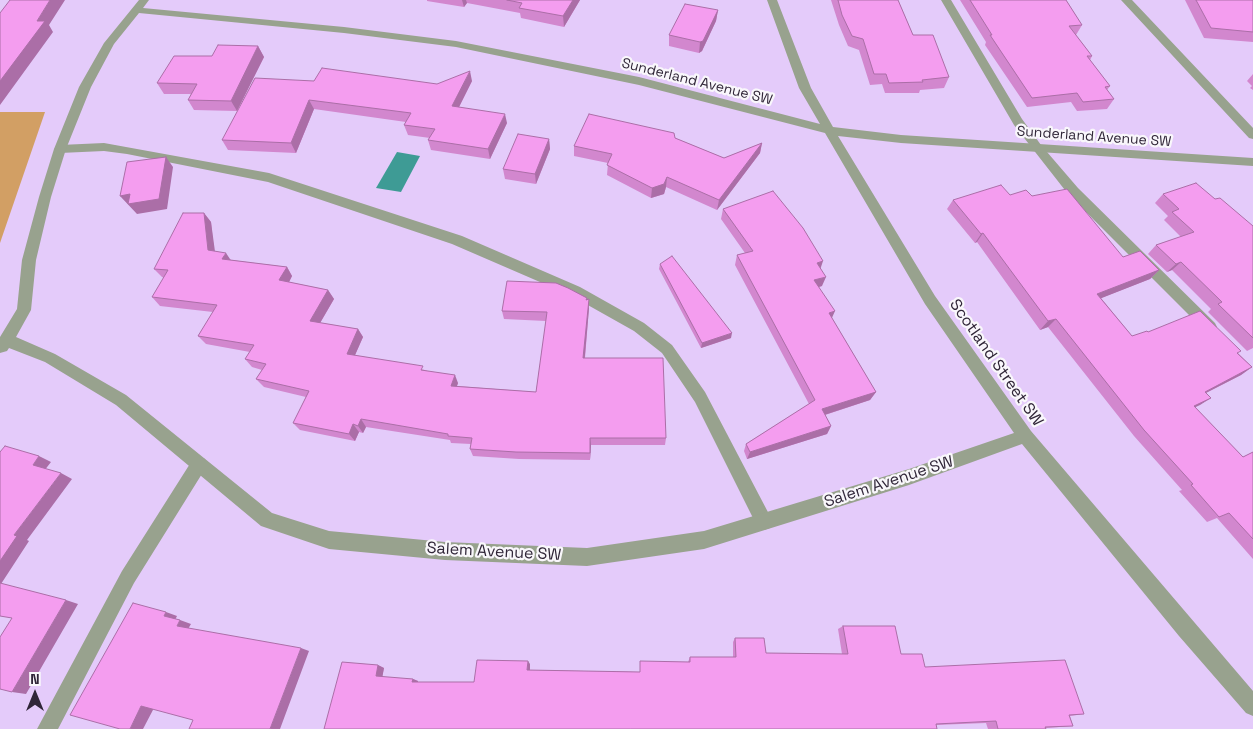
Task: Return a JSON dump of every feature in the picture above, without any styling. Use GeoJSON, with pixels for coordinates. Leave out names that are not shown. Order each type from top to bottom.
{"type":"FeatureCollection","features":[{"type":"Feature","properties":{"kind":"street"},"geometry":{"type":"LineString","coordinates":[[2,342],[24,310],[29,260],[45,197],[60,149],[97,62],[109,43],[144,0]]}},
{"type":"Feature","properties":{"kind":"street","name":"Scotland Street SW"},"geometry":{"type":"LineString","coordinates":[[772,0],[806,88],[863,190],[930,300],[1025,436],[1186,629],[1253,706]]}},
{"type":"Feature","properties":{"kind":"street"},"geometry":{"type":"LineString","coordinates":[[946,0],[1018,122],[1037,148],[1073,191],[1221,338]]}},
{"type":"Feature","properties":{"kind":"street"},"geometry":{"type":"LineString","coordinates":[[1126,0],[1253,135]]}},
{"type":"Feature","properties":{"kind":"street","name":"Sunderland Avenue SW"},"geometry":{"type":"LineString","coordinates":[[135,10],[324,28],[456,44],[639,81],[831,131],[901,139],[1253,162]]}},
{"type":"Feature","properties":{"kind":"street"},"geometry":{"type":"LineString","coordinates":[[60,149],[104,146],[269,178],[457,240],[575,291],[639,327],[667,349],[700,397],[764,522]]}},
{"type":"Feature","properties":{"kind":"street","name":"Salem Avenue SW"},"geometry":{"type":"LineString","coordinates":[[2,342],[50,358],[121,400],[267,520],[329,540],[445,552],[587,557],[704,540],[909,477],[1025,436]]}},
{"type":"Feature","properties":{"kind":"street"},"geometry":{"type":"LineString","coordinates":[[47,729],[128,577],[199,464]]}},
{"type":"Feature","properties":{"kind":"shaded area"},"geometry":{"type":"Polygon","coordinates":[[[0,112],[45,112],[0,243],[0,112]]]}},
{"type":"Feature","properties":{"kind":"shaded area"},"geometry":{"type":"Polygon","coordinates":[[[397,152],[420,156],[401,192],[376,188],[397,152]]]}},
{"type":"Feature","properties":{"kind":"building"},"geometry":{"type":"Polygon","coordinates":[[[10,0],[50,0],[37,21],[45,21],[0,81],[0,13],[10,0]]]}},
{"type":"Feature","properties":{"kind":"building"},"geometry":{"type":"Polygon","coordinates":[[[507,0],[573,0],[563,16],[519,8],[522,3],[507,0]]]}},
{"type":"Feature","properties":{"kind":"building"},"geometry":{"type":"Polygon","coordinates":[[[838,0],[898,0],[913,35],[933,35],[949,77],[922,80],[923,82],[889,83],[886,74],[874,74],[863,39],[852,36],[842,15],[838,0]]]}},
{"type":"Feature","properties":{"kind":"building"},"geometry":{"type":"Polygon","coordinates":[[[970,0],[1066,0],[1082,25],[1069,26],[1092,56],[1087,56],[1110,86],[1105,87],[1114,99],[1083,102],[1077,93],[1032,98],[990,35],[992,35],[970,0]]]}},
{"type":"Feature","properties":{"kind":"building"},"geometry":{"type":"Polygon","coordinates":[[[1196,0],[1253,0],[1253,32],[1211,28],[1196,0]]]}},
{"type":"Feature","properties":{"kind":"building"},"geometry":{"type":"Polygon","coordinates":[[[685,4],[718,10],[703,41],[700,42],[669,35],[685,4]]]}},
{"type":"Feature","properties":{"kind":"building"},"geometry":{"type":"Polygon","coordinates":[[[218,45],[258,46],[231,101],[188,100],[197,84],[157,83],[174,56],[212,56],[218,45]]]}},
{"type":"Feature","properties":{"kind":"building"},"geometry":{"type":"Polygon","coordinates":[[[322,68],[437,84],[470,71],[452,106],[505,114],[488,149],[428,140],[435,129],[404,125],[411,113],[309,100],[291,143],[222,140],[255,78],[314,81],[322,68]]]}},
{"type":"Feature","properties":{"kind":"building"},"geometry":{"type":"Polygon","coordinates":[[[589,114],[674,133],[675,138],[724,158],[762,143],[719,200],[667,177],[664,184],[652,188],[607,165],[612,154],[574,146],[589,114]]]}},
{"type":"Feature","properties":{"kind":"building"},"geometry":{"type":"Polygon","coordinates":[[[518,134],[549,139],[535,174],[503,169],[518,134]]]}},
{"type":"Feature","properties":{"kind":"building"},"geometry":{"type":"Polygon","coordinates":[[[166,157],[159,199],[128,204],[130,194],[120,196],[127,162],[166,157]]]}},
{"type":"Feature","properties":{"kind":"building"},"geometry":{"type":"Polygon","coordinates":[[[1196,183],[1215,199],[1220,198],[1253,226],[1253,338],[1218,304],[1222,302],[1181,262],[1176,264],[1156,245],[1194,232],[1172,212],[1179,209],[1163,194],[1196,183]]]}},
{"type":"Feature","properties":{"kind":"building"},"geometry":{"type":"Polygon","coordinates":[[[1001,185],[1010,195],[1026,190],[1032,196],[1067,189],[1123,257],[1140,251],[1159,270],[1097,294],[1132,336],[1148,332],[1200,311],[1241,351],[1237,353],[1252,367],[1205,392],[1211,398],[1194,406],[1243,457],[1253,452],[1253,539],[1229,513],[1219,517],[1191,485],[1193,484],[1144,430],[1056,319],[1048,321],[983,233],[981,234],[953,200],[1001,185]]]}},
{"type":"Feature","properties":{"kind":"building"},"geometry":{"type":"Polygon","coordinates":[[[773,191],[803,228],[823,261],[817,263],[826,277],[814,280],[835,311],[829,313],[876,392],[822,409],[831,426],[750,452],[746,444],[815,400],[737,255],[753,251],[723,209],[773,191]]]}},
{"type":"Feature","properties":{"kind":"building"},"geometry":{"type":"Polygon","coordinates":[[[183,213],[204,213],[208,250],[226,253],[222,259],[287,267],[279,280],[328,290],[310,321],[358,329],[347,354],[423,366],[421,370],[455,375],[451,386],[536,392],[547,312],[502,311],[507,281],[556,283],[568,288],[587,298],[586,300],[589,299],[583,358],[663,358],[666,438],[590,438],[590,453],[516,452],[470,449],[472,438],[448,436],[448,434],[361,419],[358,426],[353,424],[349,434],[293,423],[309,391],[256,379],[266,364],[245,359],[254,345],[198,336],[217,305],[152,297],[168,270],[154,269],[183,213]]]}},
{"type":"Feature","properties":{"kind":"building"},"geometry":{"type":"Polygon","coordinates":[[[672,256],[732,333],[702,343],[660,264],[672,256]]]}},
{"type":"Feature","properties":{"kind":"building"},"geometry":{"type":"Polygon","coordinates":[[[5,446],[39,456],[33,465],[61,473],[14,535],[17,536],[0,561],[0,452],[5,446]]]}},
{"type":"Feature","properties":{"kind":"building"},"geometry":{"type":"Polygon","coordinates":[[[0,583],[66,600],[12,692],[0,689],[0,637],[12,618],[0,616],[0,583]]]}},
{"type":"Feature","properties":{"kind":"building"},"geometry":{"type":"Polygon","coordinates":[[[133,603],[166,612],[164,616],[180,620],[177,626],[301,648],[270,729],[189,729],[193,720],[141,706],[130,729],[120,729],[70,715],[133,603]]]}},
{"type":"Feature","properties":{"kind":"building"},"geometry":{"type":"Polygon","coordinates":[[[843,626],[895,626],[901,654],[922,654],[925,667],[1065,660],[1084,714],[1069,715],[1073,726],[1045,727],[1046,729],[998,729],[996,721],[936,724],[937,729],[324,729],[342,662],[378,665],[376,676],[413,679],[412,682],[474,682],[477,660],[528,661],[527,670],[640,672],[640,661],[690,662],[690,657],[736,657],[735,638],[764,638],[766,653],[848,654],[843,626]]]}}]}
